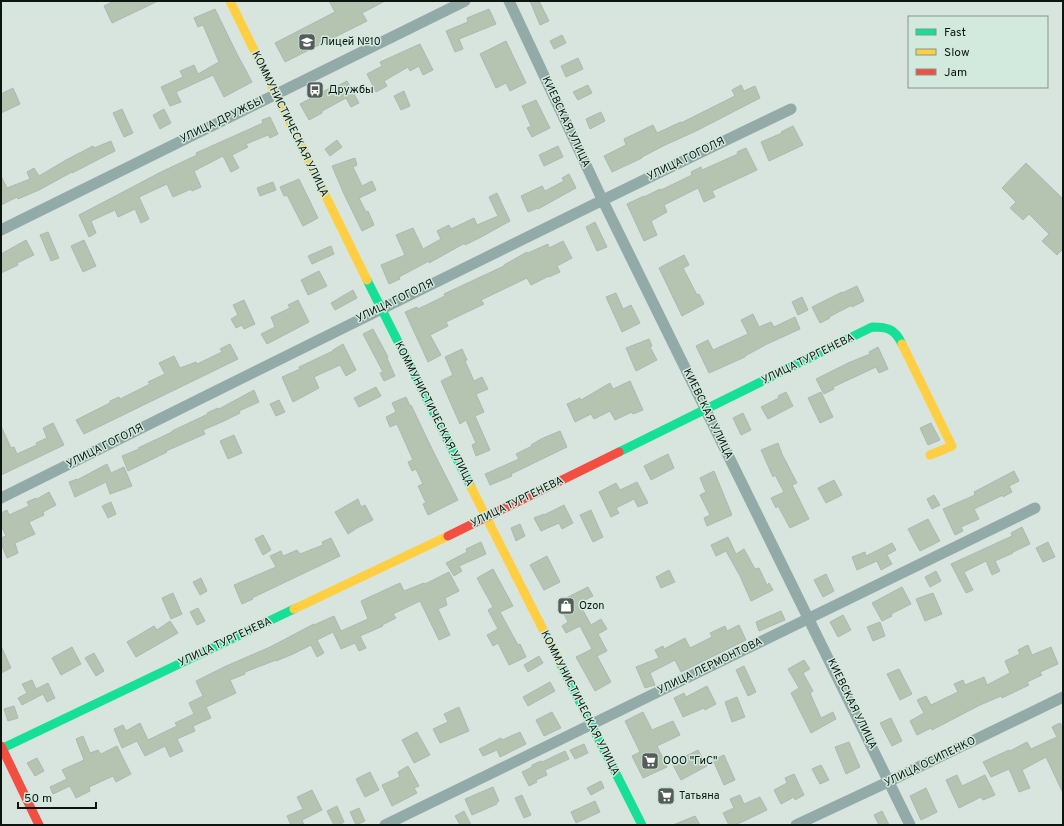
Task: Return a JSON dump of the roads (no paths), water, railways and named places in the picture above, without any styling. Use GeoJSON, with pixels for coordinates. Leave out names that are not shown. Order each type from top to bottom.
{"type":"FeatureCollection","features":[{"type":"Feature","properties":{"kind":"street","name":"КОММУНИСТИЧЕСКАЯ УЛИЦА"},"geometry":{"type":"LineString","coordinates":[[230,1],[380,308],[485,518],[642,825]]}},
{"type":"Feature","properties":{"kind":"street","name":"УЛИЦА ДРУЖБЫ"},"geometry":{"type":"LineString","coordinates":[[1,230],[465,1]]}},
{"type":"Feature","properties":{"kind":"street","name":"КИЕВСКАЯ УЛИЦА"},"geometry":{"type":"LineString","coordinates":[[509,1],[602,199],[705,410],[890,781],[910,825]]}},
{"type":"Feature","properties":{"kind":"street","name":"УЛИЦА ГОГОЛЯ"},"geometry":{"type":"LineString","coordinates":[[1,498],[380,308],[602,199],[791,109]]}},
{"type":"Feature","properties":{"kind":"street","name":"УЛИЦА ТУРГЕНЕВА"},"geometry":{"type":"LineString","coordinates":[[1,748],[485,518],[872,326],[884,327],[892,330],[898,336],[952,446],[930,455]]}},
{"type":"Feature","properties":{"kind":"street","name":"УЛИЦА ЛЕРМОНТОВА"},"geometry":{"type":"LineString","coordinates":[[385,825],[1035,508]]}},
{"type":"Feature","properties":{"kind":"street","name":"УЛИЦА ОСИПЕНКО"},"geometry":{"type":"LineString","coordinates":[[796,825],[1063,697]]}},
{"type":"Feature","properties":{"kind":"street"},"geometry":{"type":"LineString","coordinates":[[1,748],[39,825]]}},
{"type":"Feature","properties":{"kind":"place","name":"Лицей №10"},"geometry":{"type":"Point","coordinates":[307,42]}},
{"type":"Feature","properties":{"kind":"place","name":"Дружбы"},"geometry":{"type":"Point","coordinates":[315,90]}},
{"type":"Feature","properties":{"kind":"place","name":"Ozon"},"geometry":{"type":"Point","coordinates":[566,606]}},
{"type":"Feature","properties":{"kind":"place","name":"ООО \"ГиС\""},"geometry":{"type":"Point","coordinates":[650,761]}},
{"type":"Feature","properties":{"kind":"place","name":"Татьяна"},"geometry":{"type":"Point","coordinates":[666,796]}}]}
